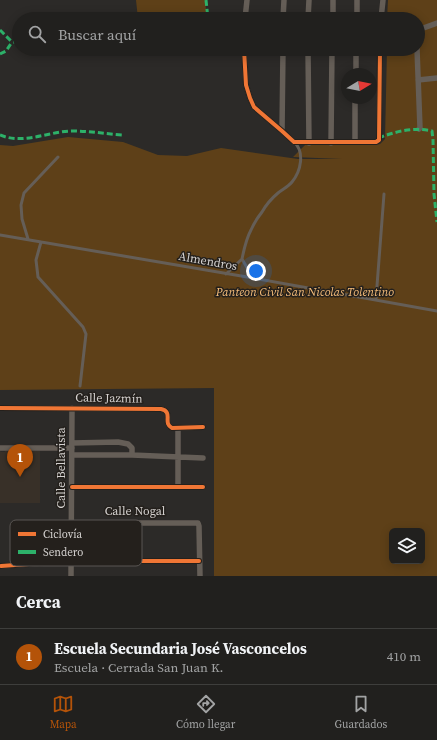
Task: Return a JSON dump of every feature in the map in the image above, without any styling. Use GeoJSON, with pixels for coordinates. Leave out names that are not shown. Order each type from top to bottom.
{"type":"FeatureCollection","features":[{"type":"Feature","properties":{"kind":"street"},"geometry":{"type":"LineString","coordinates":[[246,12],[247,0]]}},
{"type":"Feature","properties":{"kind":"street"},"geometry":{"type":"LineString","coordinates":[[283,12],[284,0]]}},
{"type":"Feature","properties":{"kind":"street"},"geometry":{"type":"LineString","coordinates":[[308,12],[309,0]]}},
{"type":"Feature","properties":{"kind":"street"},"geometry":{"type":"LineString","coordinates":[[333,0],[333,12]]}},
{"type":"Feature","properties":{"kind":"street"},"geometry":{"type":"LineString","coordinates":[[357,12],[358,0]]}},
{"type":"Feature","properties":{"kind":"street"},"geometry":{"type":"LineString","coordinates":[[382,12],[383,0]]}},
{"type":"Feature","properties":{"kind":"street"},"geometry":{"type":"LineString","coordinates":[[425,27],[437,22]]}},
{"type":"Feature","properties":{"kind":"street"},"geometry":{"type":"LineString","coordinates":[[244,56],[246,85],[254,107],[294,142],[376,142],[379,140],[380,56]]}},
{"type":"Feature","properties":{"kind":"street"},"geometry":{"type":"LineString","coordinates":[[282,131],[283,56]]}},
{"type":"Feature","properties":{"kind":"street"},"geometry":{"type":"LineString","coordinates":[[308,56],[309,142]]}},
{"type":"Feature","properties":{"kind":"street"},"geometry":{"type":"LineString","coordinates":[[331,142],[332,56]]}},
{"type":"Feature","properties":{"kind":"street"},"geometry":{"type":"LineString","coordinates":[[356,56],[356,68]]}},
{"type":"Feature","properties":{"kind":"street"},"geometry":{"type":"LineString","coordinates":[[417,56],[420,128],[418,129]]}},
{"type":"Feature","properties":{"kind":"street"},"geometry":{"type":"LineString","coordinates":[[418,80],[437,78]]}},
{"type":"Feature","properties":{"kind":"street"},"geometry":{"type":"LineString","coordinates":[[355,104],[355,142]]}},
{"type":"Feature","properties":{"kind":"street","name":"Calle Jazmín"},"geometry":{"type":"LineString","coordinates":[[0,408],[162,408],[168,413],[169,427],[178,428]]}},
{"type":"Feature","properties":{"kind":"street","name":"Calle Bellavista"},"geometry":{"type":"LineString","coordinates":[[72,408],[72,520]]}},
{"type":"Feature","properties":{"kind":"street"},"geometry":{"type":"LineString","coordinates":[[178,486],[178,428],[203,427]]}},
{"type":"Feature","properties":{"kind":"street"},"geometry":{"type":"LineString","coordinates":[[0,448],[118,442],[128,444],[132,448],[132,455]]}},
{"type":"Feature","properties":{"kind":"street"},"geometry":{"type":"LineString","coordinates":[[72,455],[132,455],[203,458]]}},
{"type":"Feature","properties":{"kind":"street"},"geometry":{"type":"LineString","coordinates":[[72,487],[203,487]]}},
{"type":"Feature","properties":{"kind":"street","name":"Calle Nogal"},"geometry":{"type":"LineString","coordinates":[[142,523],[198,523],[199,561]]}},
{"type":"Feature","properties":{"kind":"street"},"geometry":{"type":"LineString","coordinates":[[142,561],[199,561],[200,576]]}},
{"type":"Feature","properties":{"kind":"lane"},"geometry":{"type":"LineString","coordinates":[[226,274],[242,259],[250,230],[263,210],[277,194],[293,181],[299,170],[301,158],[298,146],[294,142]]}},
{"type":"Feature","properties":{"kind":"lane"},"geometry":{"type":"LineString","coordinates":[[28,239],[22,219],[21,205],[24,193],[58,157]]}},
{"type":"Feature","properties":{"kind":"lane"},"geometry":{"type":"LineString","coordinates":[[376,299],[384,194]]}},
{"type":"Feature","properties":{"kind":"lane","name":"Almendros"},"geometry":{"type":"LineString","coordinates":[[0,235],[376,299],[437,311]]}},
{"type":"Feature","properties":{"kind":"lane"},"geometry":{"type":"LineString","coordinates":[[41,242],[36,260],[38,277],[83,327],[86,334],[80,386]]}},
{"type":"Feature","properties":{"kind":"lane"},"geometry":{"type":"LineString","coordinates":[[242,259],[254,278]]}},
{"type":"Feature","properties":{"kind":"shaded area"},"geometry":{"type":"Polygon","coordinates":[[[5,450],[40,451],[40,503],[0,503],[0,451],[5,452],[5,450]]]}},
{"type":"Feature","properties":{"kind":"green space"},"geometry":{"type":"Polygon","coordinates":[[[136,0],[205,0],[206,12],[137,12],[136,0]]]}},
{"type":"Feature","properties":{"kind":"green space","name":"Panteon Civil San Nicolas Tolentino"},"geometry":{"type":"Polygon","coordinates":[[[388,0],[437,0],[437,576],[214,576],[214,388],[0,390],[0,145],[13,146],[68,137],[123,142],[158,155],[187,156],[221,148],[298,159],[342,159],[293,157],[306,144],[380,144],[385,139],[387,56],[425,56],[425,12],[387,12],[388,0]]]}},
{"type":"Feature","properties":{"kind":"marked path"},"geometry":{"type":"LineString","coordinates":[[206,0],[207,12]]}},
{"type":"Feature","properties":{"kind":"marked path"},"geometry":{"type":"LineString","coordinates":[[0,30],[12,42]]}},
{"type":"Feature","properties":{"kind":"marked path"},"geometry":{"type":"LineString","coordinates":[[0,54],[6,51],[12,42]]}},
{"type":"Feature","properties":{"kind":"marked path"},"geometry":{"type":"LineString","coordinates":[[379,139],[381,137],[406,130],[419,129],[432,131],[434,194],[437,222]]}},
{"type":"Feature","properties":{"kind":"marked path"},"geometry":{"type":"LineString","coordinates":[[0,135],[18,139],[73,131],[123,135]]}},
{"type":"Feature","properties":{"kind":"cycle path"},"geometry":{"type":"LineString","coordinates":[[244,56],[246,85],[254,107],[294,142],[376,142],[379,140],[380,56]]}},
{"type":"Feature","properties":{"kind":"cycle path"},"geometry":{"type":"LineString","coordinates":[[0,408],[161,409],[165,410],[167,413],[168,423],[172,428],[203,427]]}},
{"type":"Feature","properties":{"kind":"cycle path"},"geometry":{"type":"LineString","coordinates":[[72,487],[203,487]]}},
{"type":"Feature","properties":{"kind":"cycle path"},"geometry":{"type":"LineString","coordinates":[[142,561],[199,561]]}},
{"type":"Feature","properties":{"kind":"cycle path"},"geometry":{"type":"LineString","coordinates":[[1,566],[10,565]]}},
{"type":"Feature","properties":{"kind":"place","name":"Escuela Secundaria José Vasconcelos"},"geometry":{"type":"Point","coordinates":[20,477]}}]}
